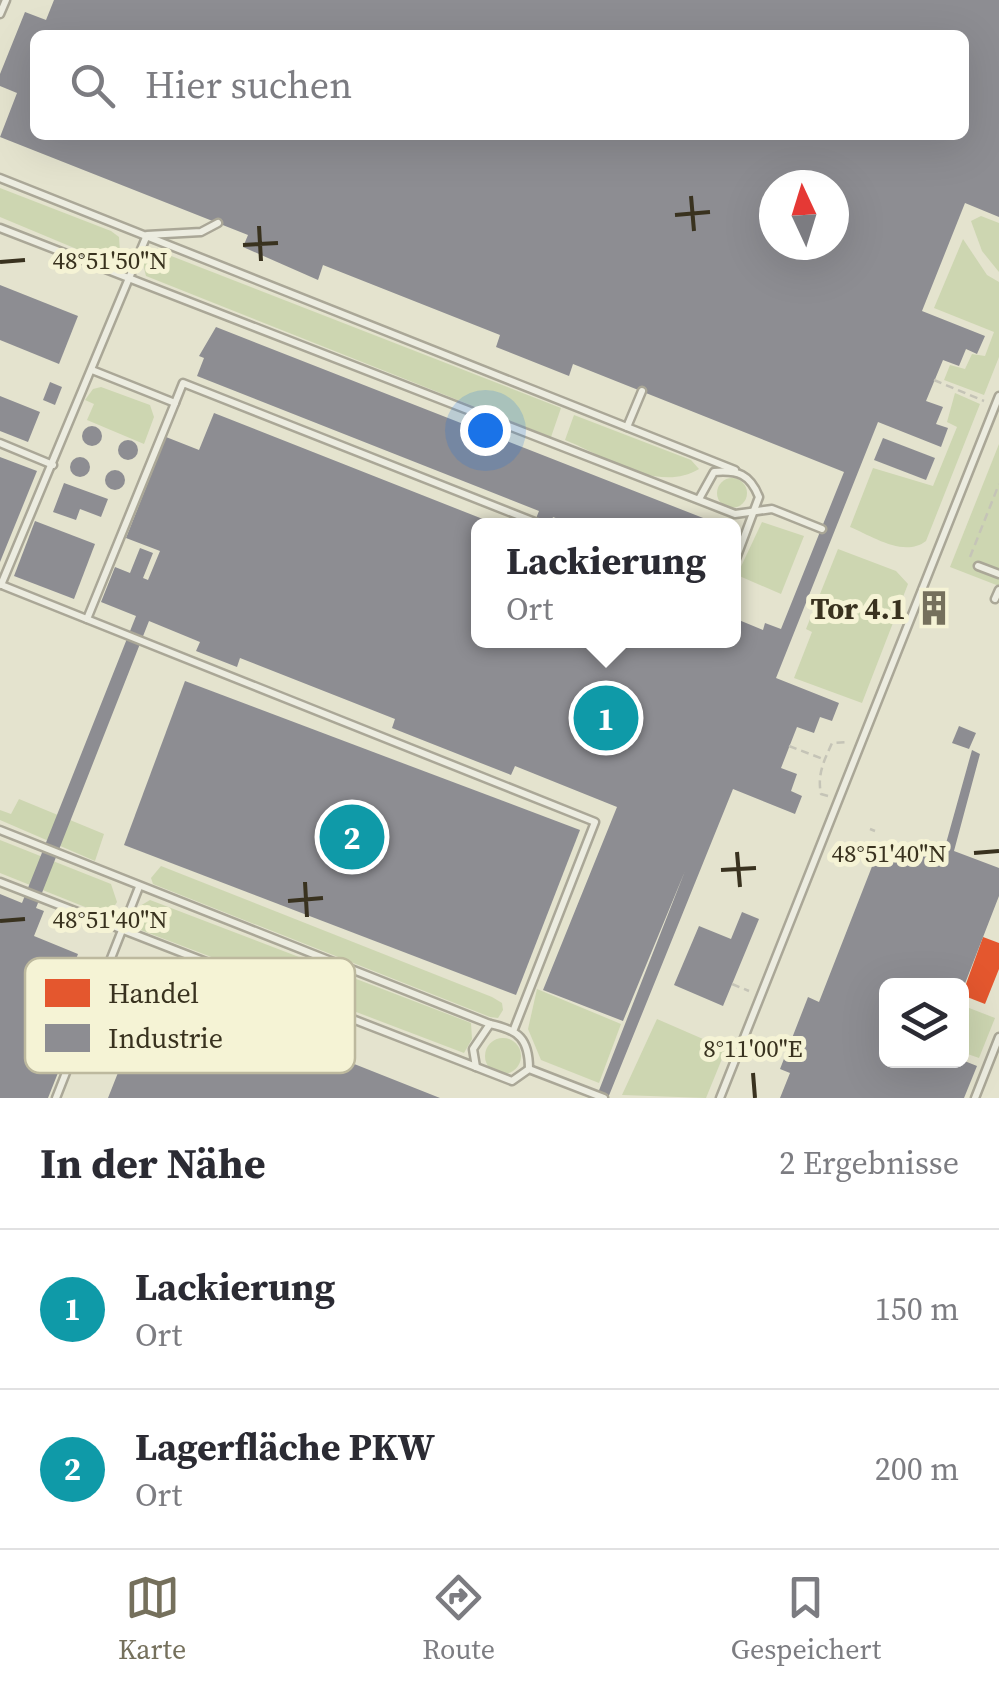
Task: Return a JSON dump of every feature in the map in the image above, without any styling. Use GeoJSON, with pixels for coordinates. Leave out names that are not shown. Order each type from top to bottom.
{"type":"FeatureCollection","features":[{"type":"Feature","properties":{"kind":"lane"},"geometry":{"type":"LineString","coordinates":[[0,14],[6,0]]}},
{"type":"Feature","properties":{"kind":"lane"},"geometry":{"type":"LineString","coordinates":[[0,178],[735,470],[752,480],[758,497],[741,546]]}},
{"type":"Feature","properties":{"kind":"lane"},"geometry":{"type":"LineString","coordinates":[[146,235],[201,232],[218,223]]}},
{"type":"Feature","properties":{"kind":"lane"},"geometry":{"type":"LineString","coordinates":[[0,228],[735,514],[772,509],[822,529]]}},
{"type":"Feature","properties":{"kind":"lane"},"geometry":{"type":"LineString","coordinates":[[146,235],[2,585],[595,822],[514,1029]]}},
{"type":"Feature","properties":{"kind":"lane"},"geometry":{"type":"LineString","coordinates":[[92,370],[174,402]]}},
{"type":"Feature","properties":{"kind":"lane"},"geometry":{"type":"LineString","coordinates":[[87,619],[183,383],[525,518]]}},
{"type":"Feature","properties":{"kind":"lane"},"geometry":{"type":"LineString","coordinates":[[627,427],[642,392]]}},
{"type":"Feature","properties":{"kind":"lane"},"geometry":{"type":"LineString","coordinates":[[720,1098],[999,396]]}},
{"type":"Feature","properties":{"kind":"lane"},"geometry":{"type":"LineString","coordinates":[[0,443],[53,465]]}},
{"type":"Feature","properties":{"kind":"lane"},"geometry":{"type":"LineString","coordinates":[[699,499],[714,472],[735,470]]}},
{"type":"Feature","properties":{"kind":"lane"},"geometry":{"type":"LineString","coordinates":[[978,566],[999,574]]}},
{"type":"Feature","properties":{"kind":"lane"},"geometry":{"type":"LineString","coordinates":[[995,599],[999,590]]}},
{"type":"Feature","properties":{"kind":"lane"},"geometry":{"type":"LineString","coordinates":[[0,830],[320,958]]}},
{"type":"Feature","properties":{"kind":"lane"},"geometry":{"type":"LineString","coordinates":[[0,882],[194,958]]}},
{"type":"Feature","properties":{"kind":"lane"},"geometry":{"type":"LineString","coordinates":[[111,958],[138,887]]}},
{"type":"Feature","properties":{"kind":"lane"},"geometry":{"type":"LineString","coordinates":[[355,971],[490,1024],[514,1029],[529,1047],[530,1069]]}},
{"type":"Feature","properties":{"kind":"lane"},"geometry":{"type":"LineString","coordinates":[[355,1020],[512,1081],[530,1069]]}},
{"type":"Feature","properties":{"kind":"lane"},"geometry":{"type":"LineString","coordinates":[[476,1067],[473,1049],[490,1024]]}},
{"type":"Feature","properties":{"kind":"lane"},"geometry":{"type":"LineString","coordinates":[[975,1098],[999,1037]]}},
{"type":"Feature","properties":{"kind":"lane"},"geometry":{"type":"LineString","coordinates":[[530,1069],[604,1098]]}},
{"type":"Feature","properties":{"kind":"lane"},"geometry":{"type":"LineString","coordinates":[[56,1098],[66,1073]]}},
{"type":"Feature","properties":{"kind":"path"},"geometry":{"type":"LineString","coordinates":[[934,380],[995,406]]}},
{"type":"Feature","properties":{"kind":"path"},"geometry":{"type":"LineString","coordinates":[[978,566],[970,554],[999,484]]}},
{"type":"Feature","properties":{"kind":"path"},"geometry":{"type":"LineString","coordinates":[[838,801],[821,794],[818,777],[824,760],[832,743],[842,740],[860,747]]}},
{"type":"Feature","properties":{"kind":"path"},"geometry":{"type":"LineString","coordinates":[[790,746],[824,760]]}},
{"type":"Feature","properties":{"kind":"path"},"geometry":{"type":"LineString","coordinates":[[732,984],[762,996]]}},
{"type":"Feature","properties":{"kind":"green space"},"geometry":{"type":"Polygon","coordinates":[[[0,188],[111,231],[119,237],[120,253],[103,260],[0,217],[0,188]]]}},
{"type":"Feature","properties":{"kind":"green space"},"geometry":{"type":"Polygon","coordinates":[[[981,216],[999,223],[999,272],[982,251],[971,221],[981,216]]]}},
{"type":"Feature","properties":{"kind":"green space"},"geometry":{"type":"Polygon","coordinates":[[[963,239],[987,275],[999,282],[999,357],[984,395],[944,380],[950,365],[965,369],[972,354],[985,356],[994,332],[934,308],[963,239]]]}},
{"type":"Feature","properties":{"kind":"green space"},"geometry":{"type":"Polygon","coordinates":[[[161,252],[561,408],[551,437],[146,276],[143,264],[149,253],[161,252]]]}},
{"type":"Feature","properties":{"kind":"green space"},"geometry":{"type":"Polygon","coordinates":[[[101,387],[150,405],[154,417],[144,444],[87,420],[94,404],[85,400],[93,389],[101,387]]]}},
{"type":"Feature","properties":{"kind":"green space"},"geometry":{"type":"Polygon","coordinates":[[[955,393],[980,404],[926,541],[917,546],[898,546],[850,527],[873,468],[933,486],[957,427],[947,422],[955,393]]]}},
{"type":"Feature","properties":{"kind":"green space"},"geometry":{"type":"Polygon","coordinates":[[[574,415],[691,460],[699,469],[683,476],[666,477],[614,463],[565,440],[574,415]]]}},
{"type":"Feature","properties":{"kind":"green space"},"geometry":{"type":"Polygon","coordinates":[[[999,444],[999,586],[950,567],[999,444]]]}},
{"type":"Feature","properties":{"kind":"green space"},"geometry":{"type":"Polygon","coordinates":[[[732,478],[743,482],[747,493],[743,504],[732,508],[721,504],[717,493],[721,482],[732,478]]]}},
{"type":"Feature","properties":{"kind":"green space"},"geometry":{"type":"Polygon","coordinates":[[[762,522],[804,536],[781,594],[741,577],[741,567],[762,522]]]}},
{"type":"Feature","properties":{"kind":"green space"},"geometry":{"type":"Polygon","coordinates":[[[838,549],[896,571],[908,584],[862,703],[794,678],[812,632],[806,629],[838,549]]]}},
{"type":"Feature","properties":{"kind":"green space"},"geometry":{"type":"Polygon","coordinates":[[[19,799],[104,834],[95,861],[0,820],[0,810],[11,814],[19,799]]]}},
{"type":"Feature","properties":{"kind":"green space"},"geometry":{"type":"Polygon","coordinates":[[[0,840],[111,884],[117,902],[112,910],[100,913],[0,873],[0,840]]]}},
{"type":"Feature","properties":{"kind":"green space"},"geometry":{"type":"Polygon","coordinates":[[[161,866],[492,997],[502,1003],[503,1010],[498,1018],[490,1017],[355,964],[355,958],[341,958],[153,884],[151,878],[161,866]]]}},
{"type":"Feature","properties":{"kind":"green space"},"geometry":{"type":"Polygon","coordinates":[[[150,900],[301,958],[214,958],[138,929],[140,906],[150,900]]]}},
{"type":"Feature","properties":{"kind":"green space"},"geometry":{"type":"Polygon","coordinates":[[[355,979],[471,1023],[472,1039],[464,1053],[355,1012],[355,979]]]}},
{"type":"Feature","properties":{"kind":"green space"},"geometry":{"type":"Polygon","coordinates":[[[537,989],[621,1024],[599,1083],[541,1060],[528,1029],[537,989]]]}},
{"type":"Feature","properties":{"kind":"green space"},"geometry":{"type":"Polygon","coordinates":[[[969,1008],[995,1018],[979,1058],[969,1054],[969,1008]]]}},
{"type":"Feature","properties":{"kind":"green space"},"geometry":{"type":"Polygon","coordinates":[[[657,1019],[726,1049],[706,1098],[622,1095],[657,1019]]]}},
{"type":"Feature","properties":{"kind":"green space"},"geometry":{"type":"Polygon","coordinates":[[[503,1038],[516,1043],[521,1056],[516,1069],[503,1074],[490,1069],[485,1056],[490,1043],[503,1038]]]}},
{"type":"Feature","properties":{"kind":"building: Handel"},"geometry":{"type":"Polygon","coordinates":[[[983,937],[999,943],[999,969],[985,1004],[969,998],[968,978],[983,937]]]}},
{"type":"Feature","properties":{"kind":"building: Industrie"},"geometry":{"type":"Polygon","coordinates":[[[54,0],[999,0],[999,217],[965,203],[922,311],[985,336],[977,354],[966,349],[959,366],[943,360],[926,401],[943,407],[936,424],[948,428],[941,447],[878,422],[776,678],[839,703],[832,721],[820,717],[814,733],[797,727],[781,768],[797,774],[791,791],[802,796],[795,814],[733,789],[608,1098],[596,1098],[685,871],[623,1021],[543,990],[617,807],[515,766],[511,775],[392,728],[395,719],[240,658],[237,667],[196,651],[200,642],[149,621],[36,908],[44,911],[34,936],[78,954],[76,958],[25,958],[25,1073],[58,1073],[48,1098],[0,1098],[0,894],[22,903],[136,616],[101,602],[115,567],[130,573],[140,548],[153,553],[143,578],[148,580],[160,551],[126,538],[166,437],[199,450],[214,413],[480,518],[471,518],[471,648],[741,648],[741,621],[763,630],[765,623],[781,629],[844,472],[573,364],[569,376],[496,347],[500,335],[323,265],[318,280],[243,247],[248,235],[0,137],[17,93],[0,86],[0,74],[25,12],[46,20],[54,0]]]}},
{"type":"Feature","properties":{"kind":"building: Industrie"},"geometry":{"type":"Polygon","coordinates":[[[0,285],[78,316],[59,364],[0,340],[0,285]]]}},
{"type":"Feature","properties":{"kind":"building: Industrie"},"geometry":{"type":"Polygon","coordinates":[[[216,327],[703,518],[536,518],[539,511],[197,376],[204,358],[199,356],[216,327]]]}},
{"type":"Feature","properties":{"kind":"building: Industrie"},"geometry":{"type":"Polygon","coordinates":[[[50,382],[62,387],[55,405],[43,400],[50,382]]]}},
{"type":"Feature","properties":{"kind":"building: Industrie"},"geometry":{"type":"Polygon","coordinates":[[[0,396],[40,412],[28,442],[0,431],[0,396]]]}},
{"type":"Feature","properties":{"kind":"building: Industrie"},"geometry":{"type":"Polygon","coordinates":[[[92,426],[102,436],[92,446],[82,436],[92,426]]]}},
{"type":"Feature","properties":{"kind":"building: Industrie"},"geometry":{"type":"Polygon","coordinates":[[[883,438],[935,458],[926,480],[874,460],[883,438]]]}},
{"type":"Feature","properties":{"kind":"building: Industrie"},"geometry":{"type":"Polygon","coordinates":[[[128,440],[138,450],[128,460],[118,450],[128,440]]]}},
{"type":"Feature","properties":{"kind":"building: Industrie"},"geometry":{"type":"Polygon","coordinates":[[[0,457],[37,471],[0,562],[0,457]]]}},
{"type":"Feature","properties":{"kind":"building: Industrie"},"geometry":{"type":"Polygon","coordinates":[[[76,457],[84,457],[90,467],[84,477],[76,477],[70,471],[70,463],[76,457]]]}},
{"type":"Feature","properties":{"kind":"building: Industrie"},"geometry":{"type":"Polygon","coordinates":[[[115,470],[125,480],[115,490],[105,480],[115,470]]]}},
{"type":"Feature","properties":{"kind":"building: Industrie"},"geometry":{"type":"Polygon","coordinates":[[[64,483],[108,499],[101,517],[80,509],[76,520],[53,512],[64,483]]]}},
{"type":"Feature","properties":{"kind":"building: Industrie"},"geometry":{"type":"Polygon","coordinates":[[[35,521],[95,544],[74,599],[14,576],[35,521]]]}},
{"type":"Feature","properties":{"kind":"building: Industrie"},"geometry":{"type":"Polygon","coordinates":[[[185,681],[580,830],[516,995],[124,845],[185,681]]]}},
{"type":"Feature","properties":{"kind":"building: Industrie"},"geometry":{"type":"Polygon","coordinates":[[[959,726],[976,733],[969,749],[952,743],[959,726]]]}},
{"type":"Feature","properties":{"kind":"building: Industrie"},"geometry":{"type":"Polygon","coordinates":[[[972,750],[980,754],[954,851],[999,868],[999,896],[967,978],[879,978],[879,1068],[969,1068],[969,1063],[977,1066],[964,1098],[780,1098],[790,1073],[780,1069],[808,997],[819,1002],[880,846],[920,862],[928,841],[945,847],[972,750]]]}},
{"type":"Feature","properties":{"kind":"building: Industrie"},"geometry":{"type":"Polygon","coordinates":[[[742,912],[759,919],[723,1006],[674,985],[699,926],[731,939],[742,912]]]}},
{"type":"Feature","properties":{"kind":"building: Industrie"},"geometry":{"type":"Polygon","coordinates":[[[355,1064],[440,1098],[108,1098],[118,1073],[355,1073],[355,1064]]]}},
{"type":"Feature","properties":{"kind":"place","name":"Tor 4.1"},"geometry":{"type":"Point","coordinates":[934,608]}},
{"type":"Feature","properties":{"kind":"place","name":"Lackierung"},"geometry":{"type":"Point","coordinates":[606,718]}},
{"type":"Feature","properties":{"kind":"place","name":"Lagerfläche PKW"},"geometry":{"type":"Point","coordinates":[352,837]}}]}
